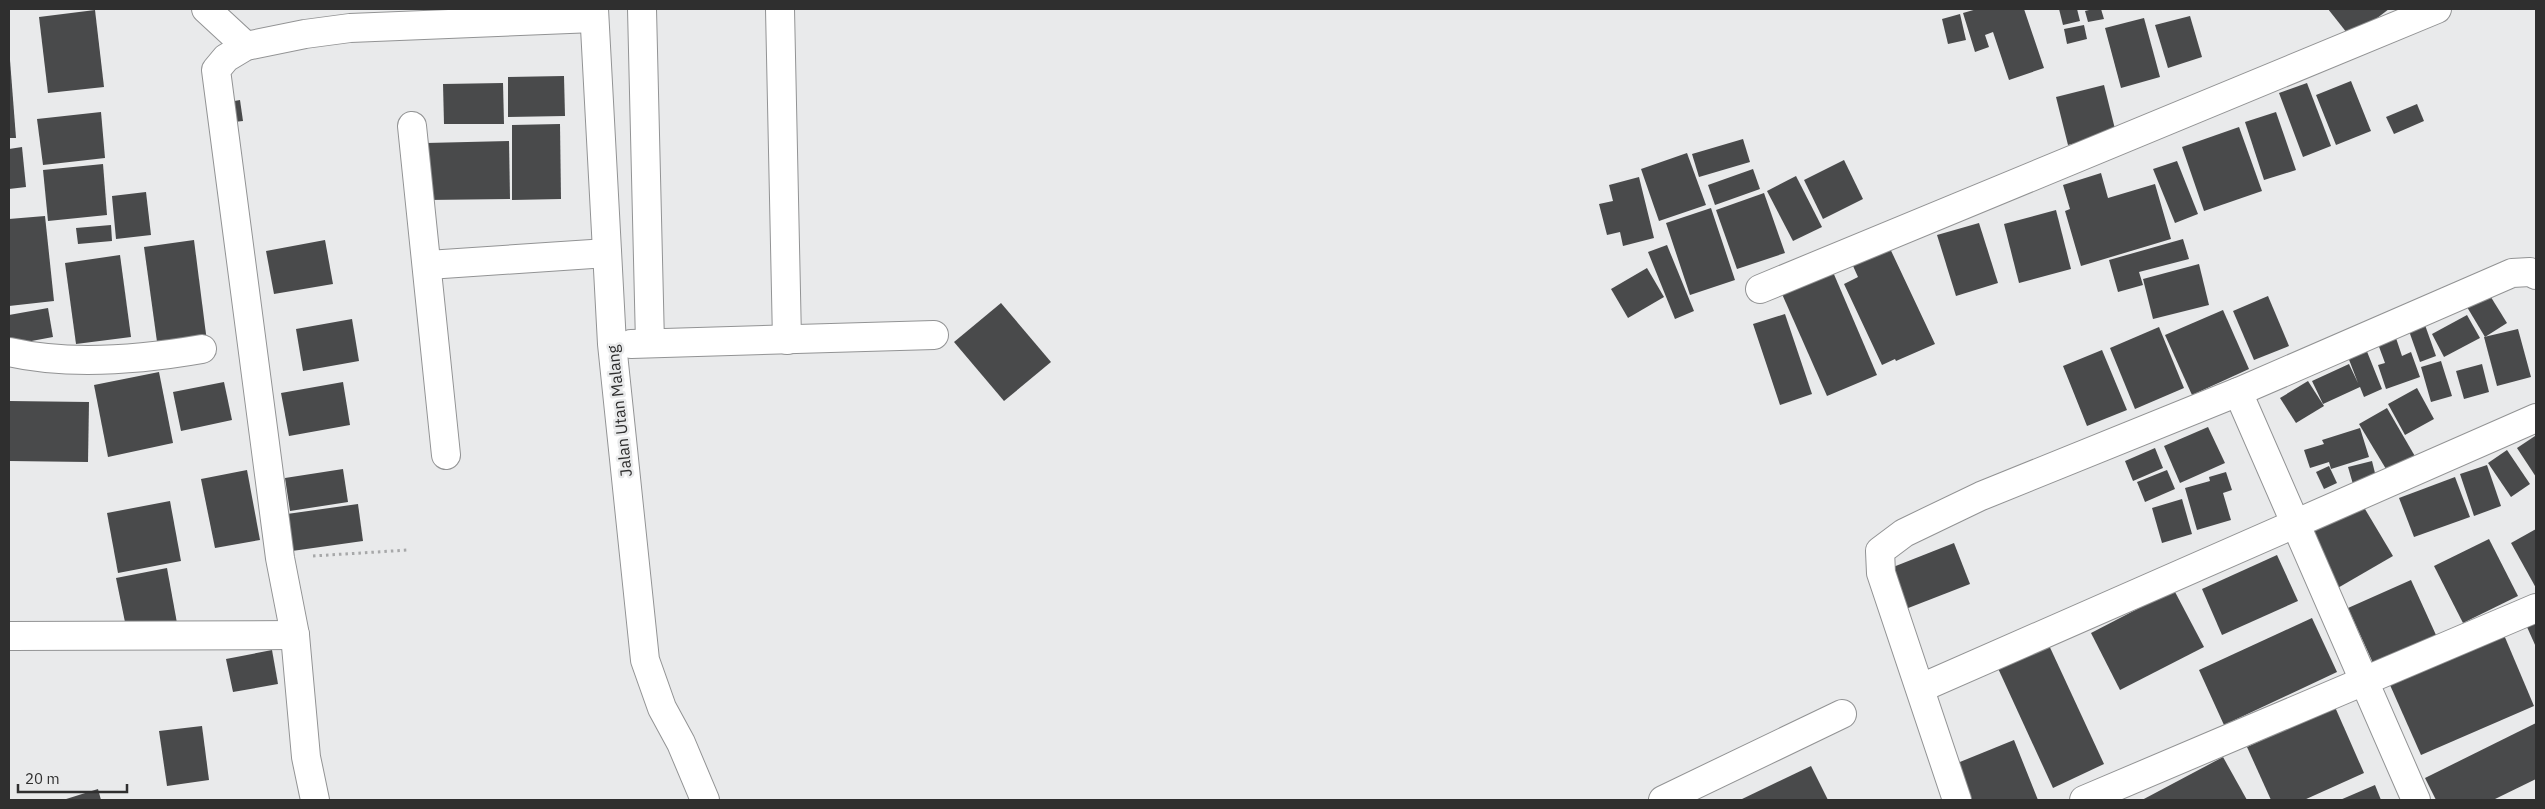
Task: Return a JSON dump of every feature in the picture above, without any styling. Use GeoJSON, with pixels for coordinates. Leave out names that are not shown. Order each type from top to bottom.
{"type":"FeatureCollection","features":[{"type":"Feature","properties":{"kind":"street"},"geometry":{"type":"LineString","coordinates":[[206,9],[246,46]]}},
{"type":"Feature","properties":{"kind":"street"},"geometry":{"type":"LineString","coordinates":[[642,9],[650,343]]}},
{"type":"Feature","properties":{"kind":"street"},"geometry":{"type":"LineString","coordinates":[[780,9],[788,340]]}},
{"type":"Feature","properties":{"kind":"street"},"geometry":{"type":"LineString","coordinates":[[1760,289],[2437,9]]}},
{"type":"Feature","properties":{"kind":"street"},"geometry":{"type":"LineString","coordinates":[[315,800],[306,757],[295,635],[280,558],[216,70],[226,58],[246,46],[305,34],[350,28],[594,13]]}},
{"type":"Feature","properties":{"kind":"street","name":"Jalan Utan Malang"},"geometry":{"type":"LineString","coordinates":[[594,13],[612,344],[646,660],[662,708],[681,743],[705,800]]}},
{"type":"Feature","properties":{"kind":"street"},"geometry":{"type":"LineString","coordinates":[[412,126],[428,266],[446,455]]}},
{"type":"Feature","properties":{"kind":"street"},"geometry":{"type":"LineString","coordinates":[[428,266],[607,253]]}},
{"type":"Feature","properties":{"kind":"street"},"geometry":{"type":"LineString","coordinates":[[1956,800],[1921,688],[1881,573],[1880,551],[1904,533],[1981,496],[2238,392],[2512,273],[2530,272],[2536,275]]}},
{"type":"Feature","properties":{"kind":"street"},"geometry":{"type":"LineString","coordinates":[[612,344],[934,336]]}},
{"type":"Feature","properties":{"kind":"street"},"geometry":{"type":"LineString","coordinates":[[9,352],[27,356],[90,360],[202,349]]}},
{"type":"Feature","properties":{"kind":"street"},"geometry":{"type":"LineString","coordinates":[[2238,392],[2416,800]]}},
{"type":"Feature","properties":{"kind":"street"},"geometry":{"type":"LineString","coordinates":[[1921,688],[2295,522],[2536,418]]}},
{"type":"Feature","properties":{"kind":"street"},"geometry":{"type":"LineString","coordinates":[[2084,800],[2536,608]]}},
{"type":"Feature","properties":{"kind":"street"},"geometry":{"type":"LineString","coordinates":[[9,636],[295,635]]}},
{"type":"Feature","properties":{"kind":"street"},"geometry":{"type":"LineString","coordinates":[[1663,800],[1842,714]]}},
{"type":"Feature","properties":{"kind":"path"},"geometry":{"type":"LineString","coordinates":[[280,558],[408,550]]}},
{"type":"Feature","properties":{"kind":"building"},"geometry":{"type":"Polygon","coordinates":[[[1977,9],[2024,9],[2044,68],[2009,80],[1993,32],[1985,35],[1989,47],[1975,52],[1963,13],[1977,9]]]}},
{"type":"Feature","properties":{"kind":"building"},"geometry":{"type":"Polygon","coordinates":[[[2059,9],[2077,9],[2080,21],[2063,25],[2059,9]]]}},
{"type":"Feature","properties":{"kind":"building"},"geometry":{"type":"Polygon","coordinates":[[[2101,9],[2104,19],[2088,22],[2085,11],[2101,9]]]}},
{"type":"Feature","properties":{"kind":"building"},"geometry":{"type":"Polygon","coordinates":[[[2328,9],[2389,9],[2351,38],[2328,9]]]}},
{"type":"Feature","properties":{"kind":"building"},"geometry":{"type":"Polygon","coordinates":[[[95,10],[104,87],[48,93],[39,17],[95,10]]]}},
{"type":"Feature","properties":{"kind":"building"},"geometry":{"type":"Polygon","coordinates":[[[1960,14],[1966,40],[1948,44],[1942,19],[1960,14]]]}},
{"type":"Feature","properties":{"kind":"building"},"geometry":{"type":"Polygon","coordinates":[[[2190,16],[2202,57],[2168,68],[2155,25],[2190,16]]]}},
{"type":"Feature","properties":{"kind":"building"},"geometry":{"type":"Polygon","coordinates":[[[2144,18],[2160,77],[2121,88],[2105,28],[2144,18]]]}},
{"type":"Feature","properties":{"kind":"building"},"geometry":{"type":"Polygon","coordinates":[[[2084,25],[2087,39],[2067,44],[2064,29],[2084,25]]]}},
{"type":"Feature","properties":{"kind":"building"},"geometry":{"type":"Polygon","coordinates":[[[9,47],[16,138],[9,138],[9,47]]]}},
{"type":"Feature","properties":{"kind":"building"},"geometry":{"type":"Polygon","coordinates":[[[564,76],[565,116],[508,117],[508,77],[564,76]]]}},
{"type":"Feature","properties":{"kind":"building"},"geometry":{"type":"Polygon","coordinates":[[[2351,81],[2371,131],[2336,145],[2316,95],[2351,81]]]}},
{"type":"Feature","properties":{"kind":"building"},"geometry":{"type":"Polygon","coordinates":[[[503,83],[504,124],[444,124],[443,84],[503,83]]]}},
{"type":"Feature","properties":{"kind":"building"},"geometry":{"type":"Polygon","coordinates":[[[2307,83],[2331,146],[2303,157],[2279,93],[2307,83]]]}},
{"type":"Feature","properties":{"kind":"building"},"geometry":{"type":"Polygon","coordinates":[[[2104,85],[2116,133],[2068,145],[2056,97],[2104,85]]]}},
{"type":"Feature","properties":{"kind":"building"},"geometry":{"type":"Polygon","coordinates":[[[240,100],[243,121],[225,123],[223,103],[240,100]]]}},
{"type":"Feature","properties":{"kind":"building"},"geometry":{"type":"Polygon","coordinates":[[[2417,104],[2424,121],[2394,134],[2386,117],[2417,104]]]}},
{"type":"Feature","properties":{"kind":"building"},"geometry":{"type":"Polygon","coordinates":[[[101,112],[105,158],[43,165],[37,119],[101,112]]]}},
{"type":"Feature","properties":{"kind":"building"},"geometry":{"type":"Polygon","coordinates":[[[2276,112],[2296,170],[2264,180],[2245,122],[2276,112]]]}},
{"type":"Feature","properties":{"kind":"building"},"geometry":{"type":"Polygon","coordinates":[[[560,124],[561,199],[512,200],[512,125],[560,124]]]}},
{"type":"Feature","properties":{"kind":"building"},"geometry":{"type":"Polygon","coordinates":[[[2239,127],[2262,191],[2204,211],[2182,147],[2239,127]]]}},
{"type":"Feature","properties":{"kind":"building"},"geometry":{"type":"Polygon","coordinates":[[[1743,139],[1750,162],[1699,177],[1692,154],[1743,139]]]}},
{"type":"Feature","properties":{"kind":"building"},"geometry":{"type":"Polygon","coordinates":[[[509,141],[510,199],[427,200],[426,143],[509,141]]]}},
{"type":"Feature","properties":{"kind":"building"},"geometry":{"type":"Polygon","coordinates":[[[22,147],[26,187],[9,189],[9,149],[22,147]]]}},
{"type":"Feature","properties":{"kind":"building"},"geometry":{"type":"Polygon","coordinates":[[[1687,153],[1706,205],[1659,221],[1641,169],[1687,153]]]}},
{"type":"Feature","properties":{"kind":"building"},"geometry":{"type":"Polygon","coordinates":[[[1844,160],[1863,199],[1823,219],[1804,180],[1844,160]]]}},
{"type":"Feature","properties":{"kind":"building"},"geometry":{"type":"Polygon","coordinates":[[[2177,161],[2198,214],[2175,223],[2153,169],[2177,161]]]}},
{"type":"Feature","properties":{"kind":"building"},"geometry":{"type":"Polygon","coordinates":[[[103,164],[107,215],[48,221],[43,170],[103,164]]]}},
{"type":"Feature","properties":{"kind":"building"},"geometry":{"type":"Polygon","coordinates":[[[1753,169],[1760,189],[1715,205],[1708,185],[1753,169]]]}},
{"type":"Feature","properties":{"kind":"building"},"geometry":{"type":"Polygon","coordinates":[[[2101,173],[2108,198],[2155,184],[2171,239],[2081,266],[2065,211],[2070,209],[2063,185],[2101,173]]]}},
{"type":"Feature","properties":{"kind":"building"},"geometry":{"type":"Polygon","coordinates":[[[1796,176],[1822,227],[1793,241],[1767,191],[1796,176]]]}},
{"type":"Feature","properties":{"kind":"building"},"geometry":{"type":"Polygon","coordinates":[[[1639,177],[1654,238],[1623,246],[1620,232],[1607,235],[1599,204],[1613,201],[1609,185],[1639,177]]]}},
{"type":"Feature","properties":{"kind":"building"},"geometry":{"type":"Polygon","coordinates":[[[146,192],[151,235],[116,239],[112,196],[146,192]]]}},
{"type":"Feature","properties":{"kind":"building"},"geometry":{"type":"Polygon","coordinates":[[[1764,193],[1785,253],[1737,269],[1716,210],[1764,193]]]}},
{"type":"Feature","properties":{"kind":"building"},"geometry":{"type":"Polygon","coordinates":[[[1711,208],[1735,280],[1690,295],[1666,223],[1711,208]]]}},
{"type":"Feature","properties":{"kind":"building"},"geometry":{"type":"Polygon","coordinates":[[[2056,210],[2071,269],[2019,283],[2004,224],[2056,210]]]}},
{"type":"Feature","properties":{"kind":"building"},"geometry":{"type":"Polygon","coordinates":[[[45,216],[54,301],[9,306],[9,219],[45,216]]]}},
{"type":"Feature","properties":{"kind":"building"},"geometry":{"type":"Polygon","coordinates":[[[1979,223],[1998,283],[1956,296],[1937,235],[1979,223]]]}},
{"type":"Feature","properties":{"kind":"building"},"geometry":{"type":"Polygon","coordinates":[[[111,225],[112,241],[78,244],[76,228],[111,225]]]}},
{"type":"Feature","properties":{"kind":"building"},"geometry":{"type":"Polygon","coordinates":[[[2183,239],[2189,259],[2139,272],[2143,285],[2118,292],[2109,260],[2183,239]]]}},
{"type":"Feature","properties":{"kind":"building"},"geometry":{"type":"Polygon","coordinates":[[[194,240],[207,342],[158,349],[144,247],[194,240]]]}},
{"type":"Feature","properties":{"kind":"building"},"geometry":{"type":"Polygon","coordinates":[[[325,240],[333,284],[274,294],[266,251],[325,240]]]}},
{"type":"Feature","properties":{"kind":"building"},"geometry":{"type":"Polygon","coordinates":[[[1886,240],[1935,344],[1882,365],[1844,284],[1858,277],[1849,257],[1886,240]]]}},
{"type":"Feature","properties":{"kind":"building"},"geometry":{"type":"Polygon","coordinates":[[[1667,245],[1694,311],[1675,319],[1648,252],[1667,245]]]}},
{"type":"Feature","properties":{"kind":"building"},"geometry":{"type":"Polygon","coordinates":[[[120,255],[131,337],[76,344],[65,263],[120,255]]]}},
{"type":"Feature","properties":{"kind":"building"},"geometry":{"type":"Polygon","coordinates":[[[2199,264],[2209,305],[2153,319],[2143,279],[2199,264]]]}},
{"type":"Feature","properties":{"kind":"building"},"geometry":{"type":"Polygon","coordinates":[[[1647,268],[1664,297],[1628,318],[1611,289],[1647,268]]]}},
{"type":"Feature","properties":{"kind":"building"},"geometry":{"type":"Polygon","coordinates":[[[1833,272],[1877,375],[1827,396],[1782,294],[1833,272]]]}},
{"type":"Feature","properties":{"kind":"building"},"geometry":{"type":"Polygon","coordinates":[[[2489,294],[2507,323],[2485,337],[2467,307],[2489,294]]]}},
{"type":"Feature","properties":{"kind":"building"},"geometry":{"type":"Polygon","coordinates":[[[2268,296],[2289,346],[2254,360],[2233,311],[2268,296]]]}},
{"type":"Feature","properties":{"kind":"building"},"geometry":{"type":"Polygon","coordinates":[[[1001,303],[1051,362],[1004,401],[954,342],[1001,303]]]}},
{"type":"Feature","properties":{"kind":"building"},"geometry":{"type":"Polygon","coordinates":[[[48,308],[53,337],[10,345],[9,315],[48,308]]]}},
{"type":"Feature","properties":{"kind":"building"},"geometry":{"type":"Polygon","coordinates":[[[2223,310],[2249,369],[2192,395],[2165,335],[2223,310]]]}},
{"type":"Feature","properties":{"kind":"building"},"geometry":{"type":"Polygon","coordinates":[[[1785,314],[1812,394],[1780,405],[1753,324],[1785,314]]]}},
{"type":"Feature","properties":{"kind":"building"},"geometry":{"type":"Polygon","coordinates":[[[2467,315],[2480,338],[2444,357],[2432,334],[2467,315]]]}},
{"type":"Feature","properties":{"kind":"building"},"geometry":{"type":"Polygon","coordinates":[[[352,319],[359,361],[303,371],[296,329],[352,319]]]}},
{"type":"Feature","properties":{"kind":"building"},"geometry":{"type":"Polygon","coordinates":[[[2425,325],[2436,356],[2420,362],[2409,331],[2425,325]]]}},
{"type":"Feature","properties":{"kind":"building"},"geometry":{"type":"Polygon","coordinates":[[[2159,327],[2184,388],[2135,409],[2110,348],[2159,327]]]}},
{"type":"Feature","properties":{"kind":"building"},"geometry":{"type":"Polygon","coordinates":[[[2518,329],[2531,377],[2497,386],[2484,337],[2518,329]]]}},
{"type":"Feature","properties":{"kind":"building"},"geometry":{"type":"Polygon","coordinates":[[[2396,338],[2402,356],[2411,352],[2420,377],[2386,389],[2378,365],[2385,363],[2378,344],[2396,338]]]}},
{"type":"Feature","properties":{"kind":"building"},"geometry":{"type":"Polygon","coordinates":[[[2366,349],[2382,389],[2364,397],[2360,387],[2323,404],[2312,381],[2349,364],[2358,383],[2348,357],[2366,349]]]}},
{"type":"Feature","properties":{"kind":"building"},"geometry":{"type":"Polygon","coordinates":[[[2102,350],[2127,410],[2087,426],[2063,366],[2102,350]]]}},
{"type":"Feature","properties":{"kind":"building"},"geometry":{"type":"Polygon","coordinates":[[[2441,361],[2452,396],[2431,402],[2421,367],[2441,361]]]}},
{"type":"Feature","properties":{"kind":"building"},"geometry":{"type":"Polygon","coordinates":[[[2482,364],[2489,392],[2464,399],[2456,371],[2482,364]]]}},
{"type":"Feature","properties":{"kind":"building"},"geometry":{"type":"Polygon","coordinates":[[[159,372],[173,443],[108,457],[94,385],[159,372]]]}},
{"type":"Feature","properties":{"kind":"building"},"geometry":{"type":"Polygon","coordinates":[[[2308,381],[2324,406],[2296,423],[2280,398],[2308,381]]]}},
{"type":"Feature","properties":{"kind":"building"},"geometry":{"type":"Polygon","coordinates":[[[224,382],[232,420],[181,431],[173,392],[224,382]]]}},
{"type":"Feature","properties":{"kind":"building"},"geometry":{"type":"Polygon","coordinates":[[[343,382],[350,425],[289,436],[281,393],[343,382]]]}},
{"type":"Feature","properties":{"kind":"building"},"geometry":{"type":"Polygon","coordinates":[[[2417,388],[2434,419],[2405,435],[2388,404],[2417,388]]]}},
{"type":"Feature","properties":{"kind":"building"},"geometry":{"type":"Polygon","coordinates":[[[9,401],[89,402],[88,462],[9,461],[9,401]]]}},
{"type":"Feature","properties":{"kind":"building"},"geometry":{"type":"Polygon","coordinates":[[[2387,408],[2416,458],[2389,474],[2359,424],[2387,408]]]}},
{"type":"Feature","properties":{"kind":"building"},"geometry":{"type":"Polygon","coordinates":[[[2208,427],[2225,463],[2180,483],[2164,446],[2208,427]]]}},
{"type":"Feature","properties":{"kind":"building"},"geometry":{"type":"Polygon","coordinates":[[[2360,428],[2369,457],[2331,469],[2329,462],[2310,468],[2304,450],[2324,444],[2322,440],[2360,428]]]}},
{"type":"Feature","properties":{"kind":"building"},"geometry":{"type":"Polygon","coordinates":[[[2535,436],[2536,438],[2536,477],[2517,448],[2535,436]]]}},
{"type":"Feature","properties":{"kind":"building"},"geometry":{"type":"Polygon","coordinates":[[[2155,448],[2163,468],[2133,481],[2125,461],[2155,448]]]}},
{"type":"Feature","properties":{"kind":"building"},"geometry":{"type":"Polygon","coordinates":[[[2507,450],[2530,484],[2511,497],[2488,463],[2507,450]]]}},
{"type":"Feature","properties":{"kind":"building"},"geometry":{"type":"Polygon","coordinates":[[[2372,461],[2378,485],[2355,491],[2348,467],[2372,461]]]}},
{"type":"Feature","properties":{"kind":"building"},"geometry":{"type":"Polygon","coordinates":[[[2487,465],[2501,506],[2474,516],[2460,474],[2487,465]]]}},
{"type":"Feature","properties":{"kind":"building"},"geometry":{"type":"Polygon","coordinates":[[[2329,466],[2337,483],[2324,489],[2316,472],[2329,466]]]}},
{"type":"Feature","properties":{"kind":"building"},"geometry":{"type":"Polygon","coordinates":[[[343,469],[348,502],[290,511],[285,478],[343,469]]]}},
{"type":"Feature","properties":{"kind":"building"},"geometry":{"type":"Polygon","coordinates":[[[247,470],[260,540],[215,548],[201,479],[247,470]]]}},
{"type":"Feature","properties":{"kind":"building"},"geometry":{"type":"Polygon","coordinates":[[[2167,470],[2175,489],[2145,502],[2137,482],[2167,470]]]}},
{"type":"Feature","properties":{"kind":"building"},"geometry":{"type":"Polygon","coordinates":[[[2226,472],[2232,490],[2223,493],[2231,520],[2197,530],[2185,488],[2210,481],[2209,477],[2226,472]]]}},
{"type":"Feature","properties":{"kind":"building"},"geometry":{"type":"Polygon","coordinates":[[[2455,477],[2470,517],[2414,537],[2399,498],[2455,477]]]}},
{"type":"Feature","properties":{"kind":"building"},"geometry":{"type":"Polygon","coordinates":[[[2182,499],[2192,534],[2162,543],[2152,508],[2182,499]]]}},
{"type":"Feature","properties":{"kind":"building"},"geometry":{"type":"Polygon","coordinates":[[[170,501],[181,561],[118,573],[107,513],[170,501]]]}},
{"type":"Feature","properties":{"kind":"building"},"geometry":{"type":"Polygon","coordinates":[[[358,504],[363,541],[292,551],[287,514],[358,504]]]}},
{"type":"Feature","properties":{"kind":"building"},"geometry":{"type":"Polygon","coordinates":[[[2362,504],[2393,556],[2336,589],[2306,536],[2362,504]]]}},
{"type":"Feature","properties":{"kind":"building"},"geometry":{"type":"Polygon","coordinates":[[[2536,529],[2536,588],[2511,543],[2536,529]]]}},
{"type":"Feature","properties":{"kind":"building"},"geometry":{"type":"Polygon","coordinates":[[[2489,539],[2518,596],[2463,623],[2434,566],[2489,539]]]}},
{"type":"Feature","properties":{"kind":"building"},"geometry":{"type":"Polygon","coordinates":[[[1954,543],[1970,584],[1898,612],[1883,571],[1954,543]]]}},
{"type":"Feature","properties":{"kind":"building"},"geometry":{"type":"Polygon","coordinates":[[[2277,555],[2298,601],[2222,635],[2202,589],[2277,555]]]}},
{"type":"Feature","properties":{"kind":"building"},"geometry":{"type":"Polygon","coordinates":[[[167,568],[177,623],[127,632],[116,578],[167,568]]]}},
{"type":"Feature","properties":{"kind":"building"},"geometry":{"type":"Polygon","coordinates":[[[2411,580],[2436,635],[2373,663],[2348,608],[2411,580]]]}},
{"type":"Feature","properties":{"kind":"building"},"geometry":{"type":"Polygon","coordinates":[[[2174,590],[2204,647],[2120,690],[2091,633],[2174,590]]]}},
{"type":"Feature","properties":{"kind":"building"},"geometry":{"type":"Polygon","coordinates":[[[2312,618],[2337,672],[2224,725],[2199,670],[2312,618]]]}},
{"type":"Feature","properties":{"kind":"building"},"geometry":{"type":"Polygon","coordinates":[[[2536,622],[2536,647],[2527,627],[2536,622]]]}},
{"type":"Feature","properties":{"kind":"building"},"geometry":{"type":"Polygon","coordinates":[[[2504,635],[2534,706],[2421,755],[2390,685],[2504,635]]]}},
{"type":"Feature","properties":{"kind":"building"},"geometry":{"type":"Polygon","coordinates":[[[2047,641],[2104,764],[2053,788],[1996,664],[2047,641]]]}},
{"type":"Feature","properties":{"kind":"building"},"geometry":{"type":"Polygon","coordinates":[[[272,650],[278,684],[233,692],[226,659],[272,650]]]}},
{"type":"Feature","properties":{"kind":"building"},"geometry":{"type":"Polygon","coordinates":[[[2335,707],[2364,773],[2304,800],[2271,800],[2247,747],[2335,707]]]}},
{"type":"Feature","properties":{"kind":"building"},"geometry":{"type":"Polygon","coordinates":[[[2536,723],[2536,779],[2493,800],[2436,800],[2425,778],[2536,723]]]}},
{"type":"Feature","properties":{"kind":"building"},"geometry":{"type":"Polygon","coordinates":[[[202,726],[209,780],[167,786],[159,731],[202,726]]]}},
{"type":"Feature","properties":{"kind":"building"},"geometry":{"type":"Polygon","coordinates":[[[2014,740],[2038,800],[1964,800],[1950,766],[2014,740]]]}},
{"type":"Feature","properties":{"kind":"building"},"geometry":{"type":"Polygon","coordinates":[[[2223,757],[2247,800],[2142,800],[2223,757]]]}},
{"type":"Feature","properties":{"kind":"building"},"geometry":{"type":"Polygon","coordinates":[[[1811,766],[1828,800],[1740,800],[1811,766]]]}},
{"type":"Feature","properties":{"kind":"building"},"geometry":{"type":"Polygon","coordinates":[[[2375,785],[2381,800],[2340,800],[2375,785]]]}},
{"type":"Feature","properties":{"kind":"building"},"geometry":{"type":"Polygon","coordinates":[[[98,789],[101,800],[63,800],[98,789]]]}}]}
